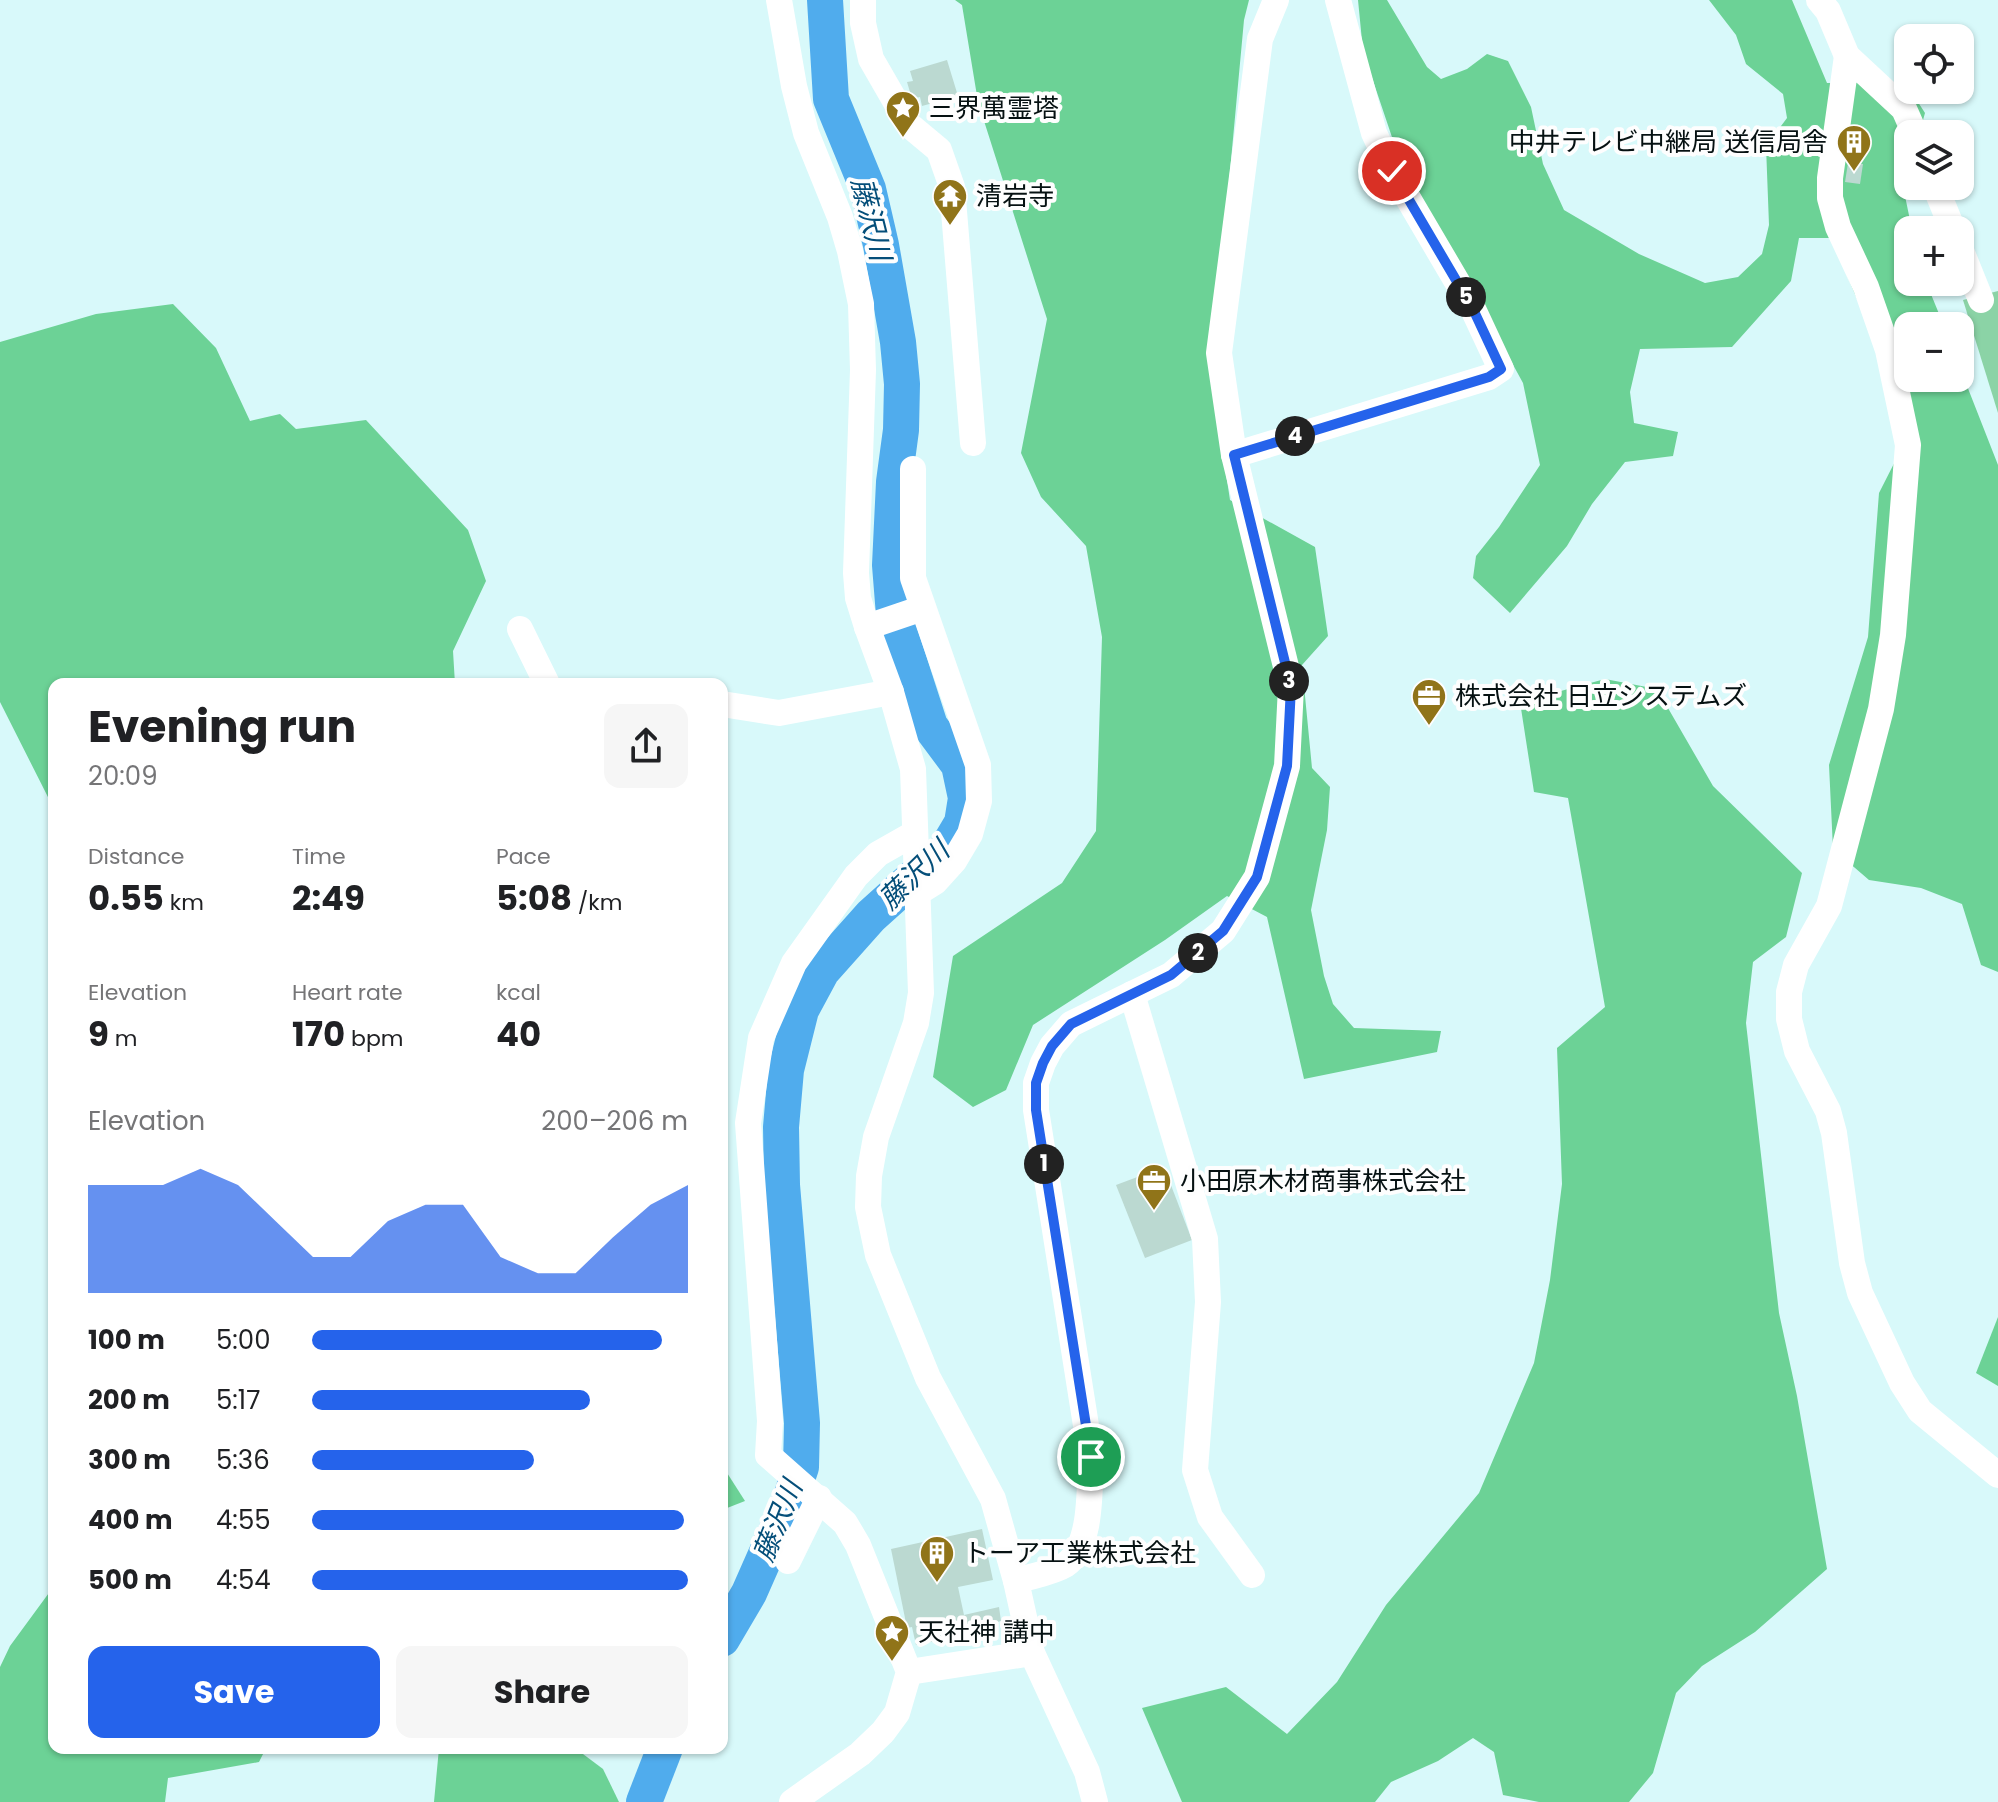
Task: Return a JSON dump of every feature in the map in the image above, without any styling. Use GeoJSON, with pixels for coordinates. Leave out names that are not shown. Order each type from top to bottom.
{"type":"FeatureCollection","features":[{"type":"Feature","properties":{"kind":"street"},"geometry":{"type":"LineString","coordinates":[[779,0],[794,86],[806,133],[840,217],[861,304],[863,370],[856,573],[858,598],[873,625],[913,769],[921,993],[916,1023],[876,1137],[869,1176],[868,1207],[878,1255],[928,1378],[993,1499],[1032,1653],[1087,1772],[1095,1802]]}},
{"type":"Feature","properties":{"kind":"street"},"geometry":{"type":"LineString","coordinates":[[863,0],[863,23],[871,59],[909,125],[939,150],[952,187],[973,443]]}},
{"type":"Feature","properties":{"kind":"street"},"geometry":{"type":"LineString","coordinates":[[1016,1581],[1064,1565],[1081,1547],[1088,1512],[1091,1457],[1036,1110],[1036,1083],[1052,1046],[1071,1024],[1171,975],[1223,931],[1257,877],[1287,766],[1291,687],[1234,455],[1219,353],[1260,39],[1276,0]]}},
{"type":"Feature","properties":{"kind":"street"},"geometry":{"type":"LineString","coordinates":[[1234,455],[1489,377],[1501,369],[1473,309],[1392,171],[1374,133],[1338,0]]}},
{"type":"Feature","properties":{"kind":"street"},"geometry":{"type":"LineString","coordinates":[[1819,0],[1828,11],[1847,56],[1904,109],[1909,120]]}},
{"type":"Feature","properties":{"kind":"street"},"geometry":{"type":"LineString","coordinates":[[1847,56],[1830,198],[1838,227],[1866,287],[1888,350],[1908,445],[1893,635],[1881,709],[1829,906],[1796,965],[1789,992],[1789,1019],[1797,1051],[1828,1111],[1834,1133],[1852,1263],[1860,1293],[1902,1383],[1920,1411],[1998,1475]]}},
{"type":"Feature","properties":{"kind":"street"},"geometry":{"type":"LineString","coordinates":[[1974,283],[1981,300]]}},
{"type":"Feature","properties":{"kind":"street"},"geometry":{"type":"LineString","coordinates":[[913,469],[913,570],[920,609],[978,765],[979,801],[970,834],[954,861],[935,882],[919,892]]}},
{"type":"Feature","properties":{"kind":"street"},"geometry":{"type":"LineString","coordinates":[[873,625],[920,609]]}},
{"type":"Feature","properties":{"kind":"street"},"geometry":{"type":"LineString","coordinates":[[520,629],[544,678]]}},
{"type":"Feature","properties":{"kind":"street"},"geometry":{"type":"LineString","coordinates":[[728,705],[779,713],[891,692]]}},
{"type":"Feature","properties":{"kind":"street"},"geometry":{"type":"LineString","coordinates":[[792,1802],[860,1754],[883,1732],[897,1713],[909,1672],[858,1545],[845,1523],[768,1455],[770,1421],[748,1123],[761,1038],[794,963],[856,876],[914,826]]}},
{"type":"Feature","properties":{"kind":"street"},"geometry":{"type":"LineString","coordinates":[[1132,994],[1205,1239],[1208,1302],[1195,1470],[1210,1517],[1252,1575]]}},
{"type":"Feature","properties":{"kind":"street"},"geometry":{"type":"LineString","coordinates":[[788,1561],[819,1498]]}},
{"type":"Feature","properties":{"kind":"street"},"geometry":{"type":"LineString","coordinates":[[909,1672],[1032,1653]]}},
{"type":"Feature","properties":{"kind":"green space"},"geometry":{"type":"Polygon","coordinates":[[[955,0],[1249,0],[1244,20],[1211,376],[1230,500],[1315,547],[1328,636],[1302,665],[1312,768],[1330,787],[1327,830],[1311,910],[1333,1004],[1354,1028],[1441,1031],[1437,1052],[1304,1079],[1267,917],[1227,896],[1033,1025],[1006,1090],[973,1107],[933,1077],[953,956],[1062,883],[1096,831],[1102,637],[1086,546],[1041,497],[1021,453],[1047,319],[978,102],[962,5],[955,0]]]}},
{"type":"Feature","properties":{"kind":"green space"},"geometry":{"type":"Polygon","coordinates":[[[1358,0],[1387,0],[1427,67],[1441,79],[1467,69],[1487,54],[1508,61],[1531,107],[1543,164],[1564,210],[1639,254],[1705,283],[1738,277],[1762,254],[1769,225],[1766,146],[1787,118],[1783,94],[1746,64],[1736,35],[1709,0],[1792,0],[1827,83],[1894,82],[1894,104],[1919,104],[1925,113],[1923,120],[1894,120],[1894,200],[1906,200],[1909,216],[1894,216],[1894,296],[1932,296],[1938,312],[1894,312],[1894,386],[1831,238],[1799,238],[1791,281],[1732,347],[1640,349],[1630,392],[1634,423],[1678,432],[1673,456],[1625,462],[1592,504],[1567,546],[1510,613],[1473,578],[1476,556],[1540,465],[1523,383],[1397,152],[1363,51],[1358,0]]]}},
{"type":"Feature","properties":{"kind":"green space"},"geometry":{"type":"Polygon","coordinates":[[[1998,291],[1998,413],[1974,336],[1974,312],[1967,312],[1963,300],[1998,291]]]}},
{"type":"Feature","properties":{"kind":"green space"},"geometry":{"type":"Polygon","coordinates":[[[173,304],[216,348],[250,421],[280,414],[296,429],[366,420],[468,530],[486,581],[453,651],[455,678],[48,678],[48,797],[0,702],[0,342],[96,314],[173,304]]]}},
{"type":"Feature","properties":{"kind":"green space"},"geometry":{"type":"Polygon","coordinates":[[[1897,392],[1969,392],[1998,465],[1998,972],[1981,965],[1962,904],[1921,888],[1869,880],[1833,849],[1829,765],[1868,637],[1879,493],[1912,428],[1897,392]]]}},
{"type":"Feature","properties":{"kind":"green space"},"geometry":{"type":"Polygon","coordinates":[[[1605,679],[1657,689],[1713,786],[1802,873],[1786,937],[1753,962],[1746,1023],[1779,1313],[1827,1569],[1755,1632],[1702,1666],[1676,1693],[1653,1773],[1629,1802],[1539,1802],[1503,1795],[1494,1752],[1473,1738],[1438,1761],[1391,1782],[1375,1802],[1182,1802],[1142,1708],[1226,1687],[1287,1734],[1337,1682],[1386,1605],[1479,1493],[1534,1363],[1550,1280],[1562,1184],[1557,1048],[1605,1007],[1568,798],[1534,792],[1520,702],[1605,679]]]}},
{"type":"Feature","properties":{"kind":"green space"},"geometry":{"type":"Polygon","coordinates":[[[1998,1317],[1998,1386],[1976,1373],[1998,1317]]]}},
{"type":"Feature","properties":{"kind":"green space"},"geometry":{"type":"Polygon","coordinates":[[[728,1474],[745,1501],[728,1508],[728,1474]]]}},
{"type":"Feature","properties":{"kind":"green space"},"geometry":{"type":"Polygon","coordinates":[[[48,1594],[48,1754],[263,1754],[259,1762],[168,1778],[165,1802],[0,1802],[0,1667],[10,1646],[48,1594]]]}},
{"type":"Feature","properties":{"kind":"green space"},"geometry":{"type":"Polygon","coordinates":[[[438,1754],[583,1754],[603,1769],[619,1802],[434,1802],[438,1754]]]}},
{"type":"Feature","properties":{"kind":"building"},"geometry":{"type":"Polygon","coordinates":[[[947,60],[958,96],[922,106],[920,97],[912,99],[907,82],[913,81],[910,71],[947,60]]]}},
{"type":"Feature","properties":{"kind":"building","name":"中井テレビ中継局 送信局舎"},"geometry":{"type":"Polygon","coordinates":[[[1848,163],[1863,164],[1860,184],[1845,182],[1848,163]]]}},
{"type":"Feature","properties":{"kind":"building","name":"小田原木材商事株式会社"},"geometry":{"type":"Polygon","coordinates":[[[1164,1167],[1192,1240],[1145,1258],[1116,1185],[1164,1167]]]}},
{"type":"Feature","properties":{"kind":"building","name":"トーア工業株式会社"},"geometry":{"type":"Polygon","coordinates":[[[982,1529],[993,1580],[958,1587],[964,1615],[999,1607],[1001,1621],[994,1623],[995,1628],[916,1645],[912,1627],[907,1628],[891,1549],[982,1529]]]}},
{"type":"Feature","properties":{"kind":"waterway","name":"藤沢川"},"geometry":{"type":"LineString","coordinates":[[728,1629],[749,1593],[790,1500],[801,1467],[802,1423],[782,1185],[781,1127],[786,1070],[801,1010],[822,971],[871,916],[943,855],[962,823],[966,798],[959,765],[930,726],[894,615],[890,565],[894,482],[901,430],[902,384],[898,342],[868,189],[831,99],[825,0]]}},
{"type":"Feature","properties":{"kind":"waterway","name":"藤沢川"},"geometry":{"type":"LineString","coordinates":[[644,1802],[663,1754]]}},
{"type":"Feature","properties":{"kind":"place","name":"三界萬霊塔"},"geometry":{"type":"Point","coordinates":[903,139]}},
{"type":"Feature","properties":{"kind":"place","name":"中井テレビ中継局 送信局舎"},"geometry":{"type":"Point","coordinates":[1854,173]}},
{"type":"Feature","properties":{"kind":"place","name":"清岩寺"},"geometry":{"type":"Point","coordinates":[950,227]}},
{"type":"Feature","properties":{"kind":"place","name":"株式会社 日立システムズ"},"geometry":{"type":"Point","coordinates":[1429,727]}},
{"type":"Feature","properties":{"kind":"place","name":"小田原木材商事株式会社"},"geometry":{"type":"Point","coordinates":[1154,1212]}},
{"type":"Feature","properties":{"kind":"place","name":"トーア工業株式会社"},"geometry":{"type":"Point","coordinates":[937,1584]}},
{"type":"Feature","properties":{"kind":"place","name":"天社神 講中"},"geometry":{"type":"Point","coordinates":[892,1663]}},
{"type":"Feature","properties":{"kind":"route"},"geometry":{"type":"LineString","coordinates":[[1091,1457],[1036,1110],[1036,1083],[1052,1046],[1071,1024],[1171,975],[1223,931],[1257,877],[1287,766],[1291,687],[1234,455],[1489,377],[1501,369],[1473,309],[1392,171]]}}]}
